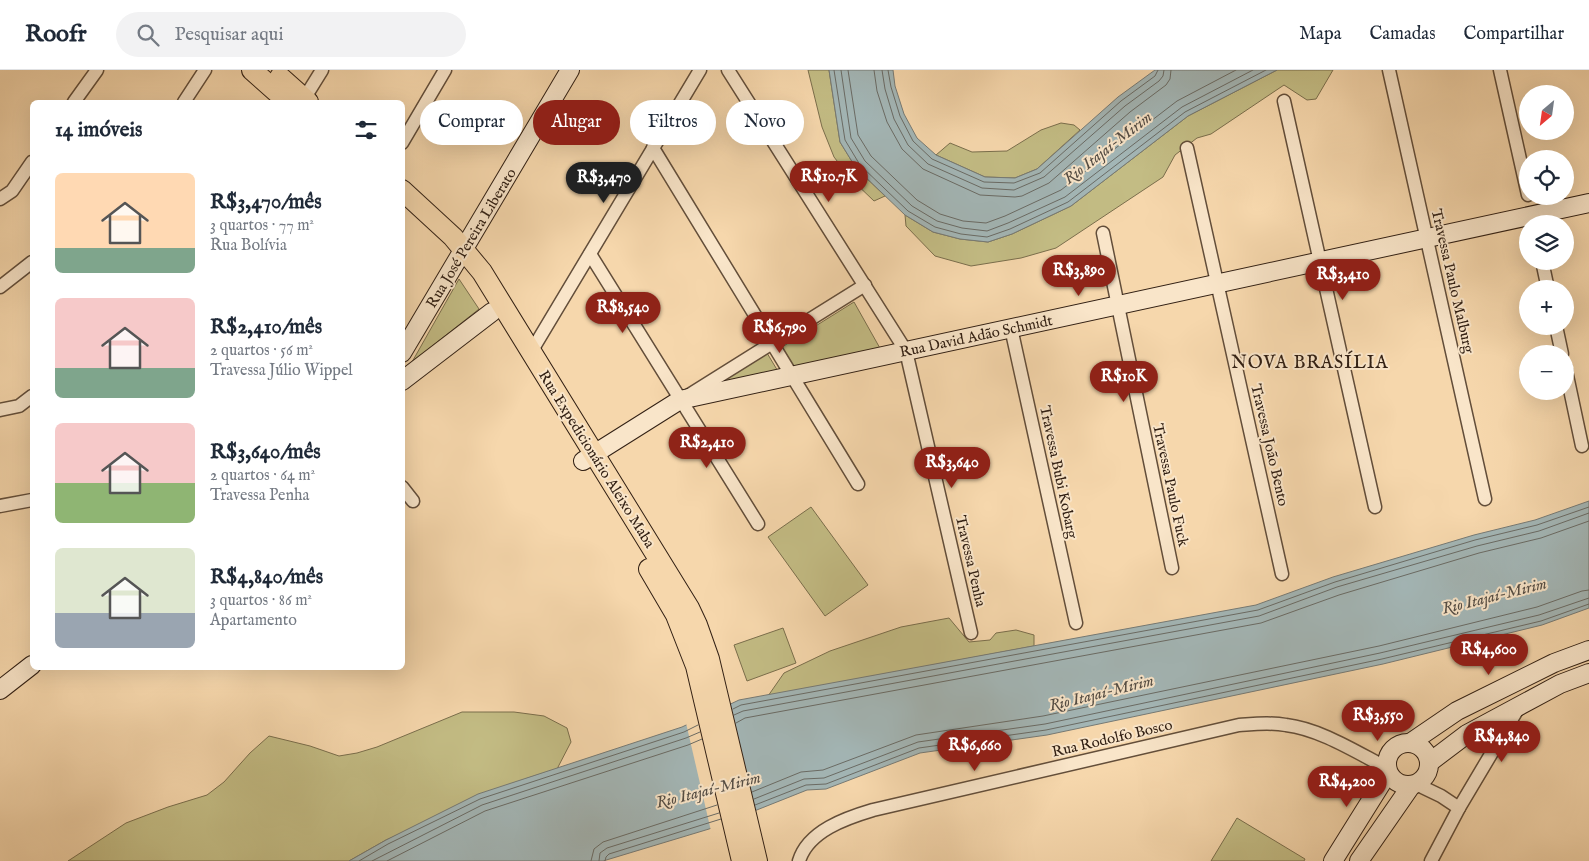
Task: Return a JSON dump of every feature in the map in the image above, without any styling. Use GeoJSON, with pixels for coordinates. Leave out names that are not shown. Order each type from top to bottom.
{"type":"FeatureCollection","features":[{"type":"Feature","properties":{"kind":"main road"},"geometry":{"type":"LineString","coordinates":[[252,70],[298,100]]}},
{"type":"Feature","properties":{"kind":"main road"},"geometry":{"type":"LineString","coordinates":[[273,70],[299,100]]}},
{"type":"Feature","properties":{"kind":"main road","name":"Rua José Pereira Liberato"},"geometry":{"type":"LineString","coordinates":[[405,348],[570,70]]}},
{"type":"Feature","properties":{"kind":"main road"},"geometry":{"type":"LineString","coordinates":[[405,193],[461,254]]}},
{"type":"Feature","properties":{"kind":"main road","name":"Rua David Adão Schmidt"},"geometry":{"type":"LineString","coordinates":[[1549,215],[1589,203]]}},
{"type":"Feature","properties":{"kind":"main road"},"geometry":{"type":"LineString","coordinates":[[405,210],[461,254]]}},
{"type":"Feature","properties":{"kind":"main road","name":"Rua David Adão Schmidt"},"geometry":{"type":"LineString","coordinates":[[588,457],[680,400],[1427,238],[1519,222]]}},
{"type":"Feature","properties":{"kind":"main road","name":"Rua Expedicionário Aleixo Maba"},"geometry":{"type":"LineString","coordinates":[[461,254],[474,282],[492,312],[588,457]]}},
{"type":"Feature","properties":{"kind":"main road","name":"Rua Expedicionário Aleixo Maba"},"geometry":{"type":"LineString","coordinates":[[461,254],[482,272],[531,352],[666,598],[707,679]]}},
{"type":"Feature","properties":{"kind":"main road"},"geometry":{"type":"LineString","coordinates":[[405,379],[492,312]]}},
{"type":"Feature","properties":{"kind":"main road"},"geometry":{"type":"LineString","coordinates":[[1410,743],[1465,706],[1554,662],[1589,650]]}},
{"type":"Feature","properties":{"kind":"main road"},"geometry":{"type":"LineString","coordinates":[[0,690],[30,667]]}},
{"type":"Feature","properties":{"kind":"main road"},"geometry":{"type":"LineString","coordinates":[[1430,762],[1468,734],[1521,704],[1560,684],[1589,673]]}},
{"type":"Feature","properties":{"kind":"main road"},"geometry":{"type":"LineString","coordinates":[[707,679],[742,861]]}},
{"type":"Feature","properties":{"kind":"main road"},"geometry":{"type":"LineString","coordinates":[[707,679],[757,861]]}},
{"type":"Feature","properties":{"kind":"main road"},"geometry":{"type":"LineString","coordinates":[[1360,861],[1413,785],[1425,778],[1429,768],[1430,762],[1425,752],[1416,744],[1399,745],[1388,757],[1388,770],[1391,778],[1400,784],[1413,785]]}},
{"type":"Feature","properties":{"kind":"main road"},"geometry":{"type":"LineString","coordinates":[[1333,861],[1388,770]]}},
{"type":"Feature","properties":{"kind":"street"},"geometry":{"type":"LineString","coordinates":[[185,100],[205,70]]}},
{"type":"Feature","properties":{"kind":"street"},"geometry":{"type":"LineString","coordinates":[[301,100],[322,70]]}},
{"type":"Feature","properties":{"kind":"street"},"geometry":{"type":"LineString","coordinates":[[405,138],[445,70]]}},
{"type":"Feature","properties":{"kind":"street"},"geometry":{"type":"LineString","coordinates":[[531,352],[700,70]]}},
{"type":"Feature","properties":{"kind":"street","name":"Travessa Penha"},"geometry":{"type":"LineString","coordinates":[[728,70],[906,351],[971,633]]}},
{"type":"Feature","properties":{"kind":"street","name":"Travessa Paulo Malburg"},"geometry":{"type":"LineString","coordinates":[[1389,70],[1485,500]]}},
{"type":"Feature","properties":{"kind":"street"},"geometry":{"type":"LineString","coordinates":[[1500,70],[1519,156]]}},
{"type":"Feature","properties":{"kind":"street"},"geometry":{"type":"LineString","coordinates":[[75,100],[93,72]]}},
{"type":"Feature","properties":{"kind":"street"},"geometry":{"type":"LineString","coordinates":[[1284,101],[1375,507]]}},
{"type":"Feature","properties":{"kind":"street"},"geometry":{"type":"LineString","coordinates":[[653,148],[858,484]]}},
{"type":"Feature","properties":{"kind":"street","name":"Travessa João Bento"},"geometry":{"type":"LineString","coordinates":[[1187,148],[1282,574]]}},
{"type":"Feature","properties":{"kind":"street"},"geometry":{"type":"LineString","coordinates":[[0,199],[12,191],[30,165]]}},
{"type":"Feature","properties":{"kind":"street","name":"Travessa Paulo Fuck"},"geometry":{"type":"LineString","coordinates":[[1102,233],[1172,568]]}},
{"type":"Feature","properties":{"kind":"street"},"geometry":{"type":"LineString","coordinates":[[590,254],[758,524]]}},
{"type":"Feature","properties":{"kind":"street"},"geometry":{"type":"LineString","coordinates":[[0,287],[30,264]]}},
{"type":"Feature","properties":{"kind":"street"},"geometry":{"type":"LineString","coordinates":[[680,400],[865,285]]}},
{"type":"Feature","properties":{"kind":"street","name":"Travessa Bubi Kobarg"},"geometry":{"type":"LineString","coordinates":[[1011,328],[1076,623]]}},
{"type":"Feature","properties":{"kind":"street"},"geometry":{"type":"LineString","coordinates":[[0,410],[19,406],[30,398]]}},
{"type":"Feature","properties":{"kind":"street"},"geometry":{"type":"LineString","coordinates":[[1572,400],[1582,446]]}},
{"type":"Feature","properties":{"kind":"street"},"geometry":{"type":"LineString","coordinates":[[405,491],[413,501]]}},
{"type":"Feature","properties":{"kind":"street"},"geometry":{"type":"LineString","coordinates":[[0,506],[30,500]]}},
{"type":"Feature","properties":{"kind":"street"},"geometry":{"type":"LineString","coordinates":[[1431,861],[1459,808],[1521,704]]}},
{"type":"Feature","properties":{"kind":"street","name":"Rua Rodolfo Bosco"},"geometry":{"type":"LineString","coordinates":[[799,861],[801,854],[811,840],[853,816],[872,810],[1239,725],[1259,723],[1286,724],[1310,730],[1388,770]]}},
{"type":"Feature","properties":{"kind":"street"},"geometry":{"type":"LineString","coordinates":[[1413,785],[1441,796],[1459,808]]}},
{"type":"Feature","properties":{"kind":"shaded area"},"geometry":{"type":"Polygon","coordinates":[[[808,70],[829,70],[840,142],[856,168],[885,196],[874,201],[851,179],[834,157],[822,127],[808,70]]]}},
{"type":"Feature","properties":{"kind":"shaded area"},"geometry":{"type":"Polygon","coordinates":[[[1277,70],[1333,70],[1316,99],[1307,100],[1284,85],[1211,134],[1197,138],[1175,155],[1163,177],[1056,248],[1021,258],[971,266],[935,256],[906,226],[905,215],[933,232],[960,239],[988,242],[1012,234],[1071,206],[1188,116],[1277,70]]]}},
{"type":"Feature","properties":{"kind":"shaded area"},"geometry":{"type":"Polygon","coordinates":[[[1061,123],[1074,125],[1080,130],[1037,169],[1015,178],[985,177],[936,155],[950,143],[972,152],[1007,151],[1041,130],[1061,123]]]}},
{"type":"Feature","properties":{"kind":"shaded area"},"geometry":{"type":"Polygon","coordinates":[[[459,279],[479,309],[412,362],[459,279]]]}},
{"type":"Feature","properties":{"kind":"shaded area"},"geometry":{"type":"Polygon","coordinates":[[[854,302],[881,350],[796,370],[782,347],[854,302]]]}},
{"type":"Feature","properties":{"kind":"shaded area"},"geometry":{"type":"Polygon","coordinates":[[[767,353],[779,373],[710,388],[767,353]]]}},
{"type":"Feature","properties":{"kind":"shaded area"},"geometry":{"type":"Polygon","coordinates":[[[811,507],[868,585],[825,616],[768,537],[811,507]]]}},
{"type":"Feature","properties":{"kind":"shaded area"},"geometry":{"type":"Polygon","coordinates":[[[949,618],[969,642],[990,640],[996,633],[1016,630],[1034,635],[1034,646],[768,696],[784,673],[830,651],[901,627],[949,618]]]}},
{"type":"Feature","properties":{"kind":"shaded area"},"geometry":{"type":"Polygon","coordinates":[[[783,628],[796,663],[747,681],[734,645],[783,628]]]}},
{"type":"Feature","properties":{"kind":"shaded area"},"geometry":{"type":"Polygon","coordinates":[[[462,712],[514,712],[544,716],[567,728],[571,742],[557,769],[528,778],[386,840],[349,861],[68,861],[126,823],[207,795],[224,782],[250,753],[269,736],[310,746],[339,756],[377,747],[462,712]]]}},
{"type":"Feature","properties":{"kind":"shaded area"},"geometry":{"type":"Polygon","coordinates":[[[1237,818],[1305,859],[1304,861],[1211,861],[1237,818]]]}},
{"type":"Feature","properties":{"kind":"water","name":"Rio Itajaí-Mirim"},"geometry":{"type":"Polygon","coordinates":[[[829,70],[893,70],[895,86],[904,114],[917,138],[936,155],[985,177],[1015,178],[1037,169],[1118,97],[1155,70],[1277,70],[1188,116],[1071,206],[1012,234],[988,242],[960,239],[933,232],[905,215],[856,168],[840,142],[829,70]]]}},
{"type":"Feature","properties":{"kind":"water","name":"Rio Itajaí-Mirim"},"geometry":{"type":"Polygon","coordinates":[[[1589,501],[1589,608],[1542,625],[1383,664],[1047,735],[920,753],[826,789],[807,790],[709,829],[603,861],[349,861],[386,840],[478,794],[682,727],[739,700],[1256,605],[1333,577],[1474,535],[1535,520],[1589,501]]]}},
{"type":"Feature","properties":{"kind":"pier"},"geometry":{"type":"Polygon","coordinates":[[[730,702],[756,813],[711,831],[686,723],[730,702]]]}},
{"type":"Feature","properties":{"kind":"district","name":"NOVA BRASÍLIA"},"geometry":{"type":"Point","coordinates":[1310,362]}}]}
